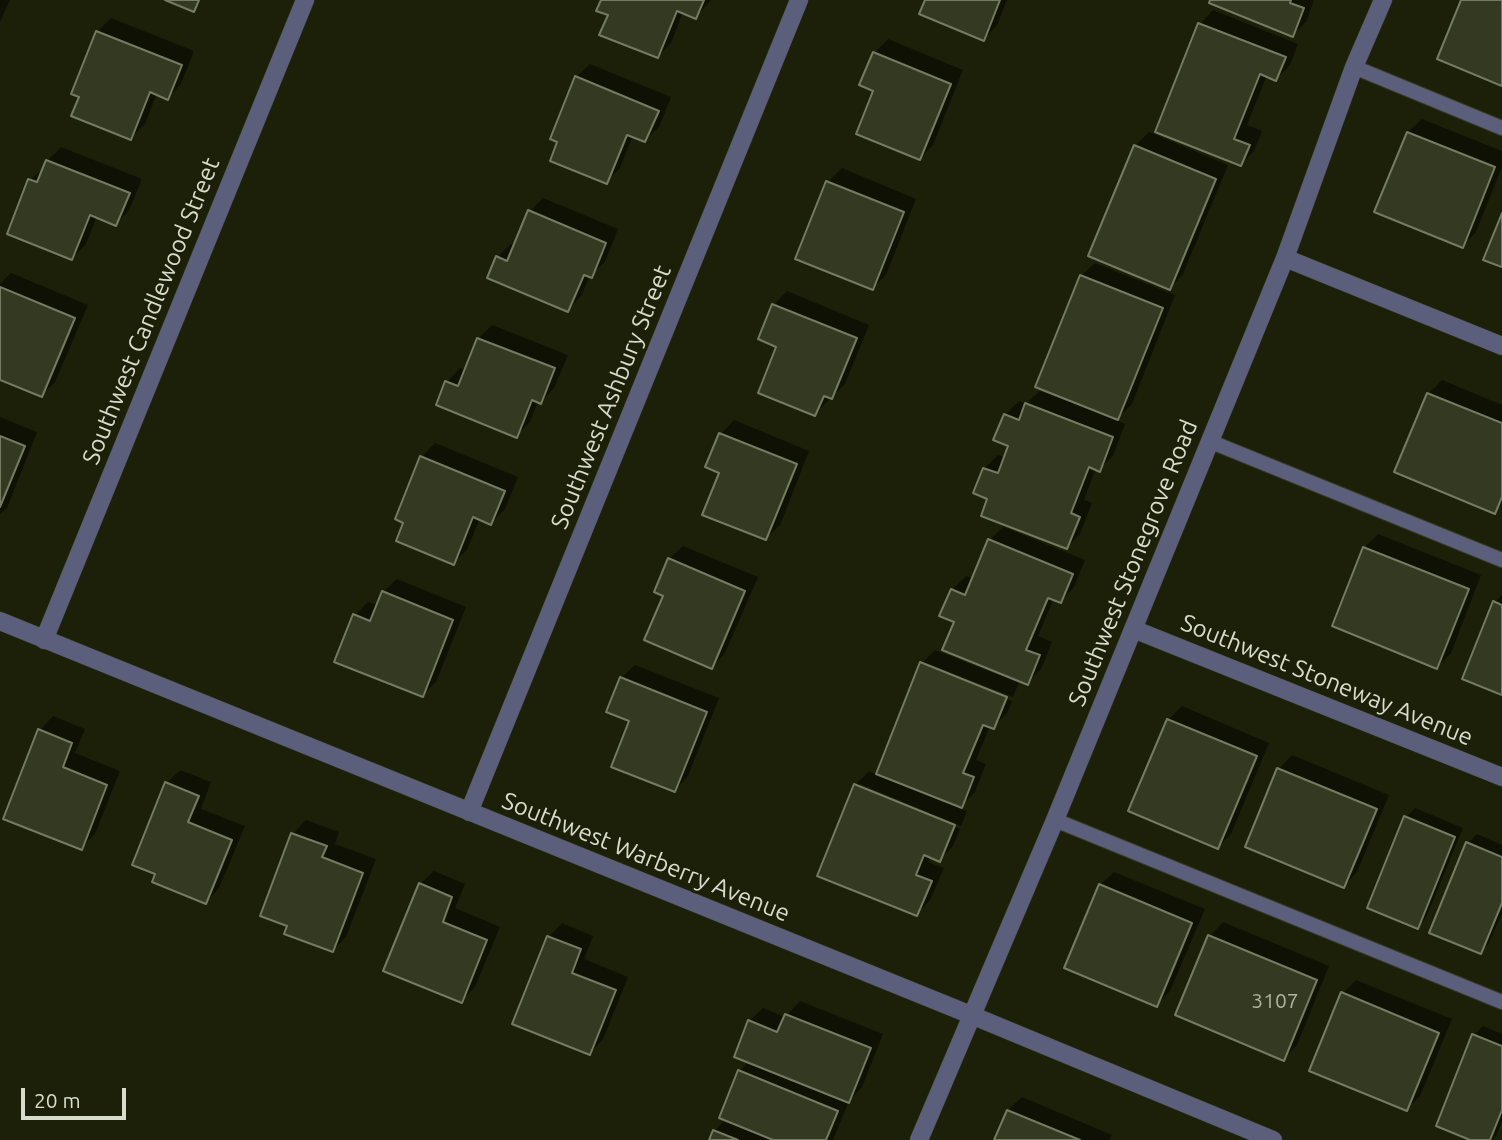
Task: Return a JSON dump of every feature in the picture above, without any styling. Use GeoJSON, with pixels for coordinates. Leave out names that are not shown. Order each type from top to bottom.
{"type":"FeatureCollection","features":[{"type":"Feature","properties":{"kind":"street","name":"Southwest Candlewood Street"},"geometry":{"type":"LineString","coordinates":[[44,640],[304,0]]}},
{"type":"Feature","properties":{"kind":"street","name":"Southwest Ashbury Street"},"geometry":{"type":"LineString","coordinates":[[469,812],[799,0]]}},
{"type":"Feature","properties":{"kind":"street","name":"Southwest Stonegrove Road"},"geometry":{"type":"LineString","coordinates":[[919,1140],[1055,820],[1285,258],[1354,68],[1383,0]]}},
{"type":"Feature","properties":{"kind":"street"},"geometry":{"type":"LineString","coordinates":[[1285,258],[1502,346]]}},
{"type":"Feature","properties":{"kind":"street","name":"Southwest Warberry Avenue"},"geometry":{"type":"LineString","coordinates":[[0,621],[1273,1140]]}},
{"type":"Feature","properties":{"kind":"street","name":"Southwest Stoneway Avenue"},"geometry":{"type":"LineString","coordinates":[[1133,629],[1502,777]]}},
{"type":"Feature","properties":{"kind":"lane"},"geometry":{"type":"LineString","coordinates":[[1354,68],[1502,128]]}},
{"type":"Feature","properties":{"kind":"lane"},"geometry":{"type":"LineString","coordinates":[[1209,441],[1502,560]]}},
{"type":"Feature","properties":{"kind":"lane"},"geometry":{"type":"LineString","coordinates":[[1055,820],[1502,1002]]}},
{"type":"Feature","properties":{"kind":"building"},"geometry":{"type":"Polygon","coordinates":[[[165,0],[199,0],[194,12],[165,0]]]}},
{"type":"Feature","properties":{"kind":"building"},"geometry":{"type":"Polygon","coordinates":[[[601,0],[704,0],[696,19],[677,11],[658,58],[599,35],[608,15],[596,11],[601,0]]]}},
{"type":"Feature","properties":{"kind":"building"},"geometry":{"type":"Polygon","coordinates":[[[925,0],[1000,0],[984,41],[919,14],[925,0]]]}},
{"type":"Feature","properties":{"kind":"building"},"geometry":{"type":"Polygon","coordinates":[[[1210,0],[1291,0],[1290,3],[1304,8],[1293,37],[1209,3],[1210,0]]]}},
{"type":"Feature","properties":{"kind":"building"},"geometry":{"type":"Polygon","coordinates":[[[1461,0],[1502,0],[1502,86],[1437,59],[1461,0]]]}},
{"type":"Feature","properties":{"kind":"building"},"geometry":{"type":"Polygon","coordinates":[[[1198,23],[1286,57],[1276,81],[1260,74],[1234,139],[1250,145],[1241,166],[1155,132],[1198,23]]]}},
{"type":"Feature","properties":{"kind":"building"},"geometry":{"type":"Polygon","coordinates":[[[96,31],[182,65],[168,100],[150,92],[131,140],[71,116],[79,97],[71,94],[96,31]]]}},
{"type":"Feature","properties":{"kind":"building"},"geometry":{"type":"Polygon","coordinates":[[[873,52],[951,84],[920,160],[856,134],[873,91],[859,85],[873,52]]]}},
{"type":"Feature","properties":{"kind":"building"},"geometry":{"type":"Polygon","coordinates":[[[575,76],[659,111],[645,142],[627,135],[607,184],[550,161],[557,142],[550,139],[575,76]]]}},
{"type":"Feature","properties":{"kind":"building"},"geometry":{"type":"Polygon","coordinates":[[[1407,132],[1495,167],[1463,248],[1374,212],[1407,132]]]}},
{"type":"Feature","properties":{"kind":"building"},"geometry":{"type":"Polygon","coordinates":[[[1134,145],[1216,179],[1170,290],[1088,256],[1134,145]]]}},
{"type":"Feature","properties":{"kind":"building"},"geometry":{"type":"Polygon","coordinates":[[[46,160],[130,193],[116,226],[90,215],[72,260],[7,234],[28,179],[37,182],[46,160]]]}},
{"type":"Feature","properties":{"kind":"building"},"geometry":{"type":"Polygon","coordinates":[[[826,181],[904,212],[873,290],[795,259],[826,181]]]}},
{"type":"Feature","properties":{"kind":"building"},"geometry":{"type":"Polygon","coordinates":[[[528,210],[606,243],[592,278],[584,275],[568,312],[487,278],[496,256],[507,261],[528,210]]]}},
{"type":"Feature","properties":{"kind":"building"},"geometry":{"type":"Polygon","coordinates":[[[1502,213],[1502,267],[1483,260],[1502,213]]]}},
{"type":"Feature","properties":{"kind":"building"},"geometry":{"type":"Polygon","coordinates":[[[1080,275],[1163,308],[1118,420],[1035,387],[1080,275]]]}},
{"type":"Feature","properties":{"kind":"building"},"geometry":{"type":"Polygon","coordinates":[[[0,287],[75,318],[42,397],[0,380],[0,287]]]}},
{"type":"Feature","properties":{"kind":"building"},"geometry":{"type":"Polygon","coordinates":[[[772,304],[857,338],[832,399],[824,396],[815,416],[758,393],[776,347],[758,339],[772,304]]]}},
{"type":"Feature","properties":{"kind":"building"},"geometry":{"type":"Polygon","coordinates":[[[477,338],[555,368],[541,404],[532,400],[517,438],[436,405],[445,381],[458,386],[477,338]]]}},
{"type":"Feature","properties":{"kind":"building"},"geometry":{"type":"Polygon","coordinates":[[[1427,393],[1502,423],[1502,497],[1495,514],[1394,472],[1427,393]]]}},
{"type":"Feature","properties":{"kind":"building"},"geometry":{"type":"Polygon","coordinates":[[[1025,403],[1113,437],[1100,472],[1089,467],[1071,513],[1080,517],[1067,549],[981,516],[987,499],[973,493],[983,468],[998,473],[1008,446],[993,440],[1004,414],[1019,420],[1025,403]]]}},
{"type":"Feature","properties":{"kind":"building"},"geometry":{"type":"Polygon","coordinates":[[[719,433],[797,464],[766,540],[702,515],[719,473],[705,467],[719,433]]]}},
{"type":"Feature","properties":{"kind":"building"},"geometry":{"type":"Polygon","coordinates":[[[0,436],[25,446],[0,507],[0,436]]]}},
{"type":"Feature","properties":{"kind":"building"},"geometry":{"type":"Polygon","coordinates":[[[420,456],[505,491],[491,525],[473,517],[454,565],[396,541],[403,523],[395,519],[420,456]]]}},
{"type":"Feature","properties":{"kind":"building"},"geometry":{"type":"Polygon","coordinates":[[[988,539],[1073,574],[1061,603],[1048,598],[1026,650],[1040,655],[1028,685],[942,650],[954,622],[939,616],[951,589],[965,595],[988,539]]]}},
{"type":"Feature","properties":{"kind":"building"},"geometry":{"type":"Polygon","coordinates":[[[1363,547],[1469,589],[1437,669],[1332,626],[1363,547]]]}},
{"type":"Feature","properties":{"kind":"building"},"geometry":{"type":"Polygon","coordinates":[[[668,558],[745,591],[712,669],[644,640],[663,596],[654,592],[668,558]]]}},
{"type":"Feature","properties":{"kind":"building"},"geometry":{"type":"Polygon","coordinates":[[[382,591],[453,620],[423,697],[334,662],[353,614],[370,621],[382,591]]]}},
{"type":"Feature","properties":{"kind":"building"},"geometry":{"type":"Polygon","coordinates":[[[1493,601],[1502,605],[1502,695],[1462,679],[1493,601]]]}},
{"type":"Feature","properties":{"kind":"building"},"geometry":{"type":"Polygon","coordinates":[[[920,662],[1007,697],[994,729],[983,725],[963,773],[974,777],[962,808],[876,774],[920,662]]]}},
{"type":"Feature","properties":{"kind":"building"},"geometry":{"type":"Polygon","coordinates":[[[620,677],[707,712],[675,792],[611,767],[629,721],[606,712],[620,677]]]}},
{"type":"Feature","properties":{"kind":"building"},"geometry":{"type":"Polygon","coordinates":[[[1167,719],[1257,756],[1218,849],[1128,811],[1167,719]]]}},
{"type":"Feature","properties":{"kind":"building"},"geometry":{"type":"Polygon","coordinates":[[[38,729],[72,743],[63,767],[107,785],[82,850],[3,819],[38,729]]]}},
{"type":"Feature","properties":{"kind":"building"},"geometry":{"type":"Polygon","coordinates":[[[1277,768],[1377,809],[1344,888],[1245,847],[1277,768]]]}},
{"type":"Feature","properties":{"kind":"building"},"geometry":{"type":"Polygon","coordinates":[[[165,782],[199,796],[188,822],[232,840],[206,904],[152,882],[155,874],[132,865],[165,782]]]}},
{"type":"Feature","properties":{"kind":"building"},"geometry":{"type":"Polygon","coordinates":[[[854,784],[955,825],[940,862],[924,855],[916,875],[932,881],[917,916],[817,876],[854,784]]]}},
{"type":"Feature","properties":{"kind":"building"},"geometry":{"type":"Polygon","coordinates":[[[1404,816],[1455,837],[1418,929],[1367,908],[1404,816]]]}},
{"type":"Feature","properties":{"kind":"building"},"geometry":{"type":"Polygon","coordinates":[[[291,833],[327,846],[322,857],[363,873],[333,952],[284,934],[287,926],[260,916],[291,833]]]}},
{"type":"Feature","properties":{"kind":"building"},"geometry":{"type":"Polygon","coordinates":[[[1466,842],[1502,857],[1502,903],[1481,954],[1429,933],[1466,842]]]}},
{"type":"Feature","properties":{"kind":"building"},"geometry":{"type":"Polygon","coordinates":[[[419,883],[452,897],[443,922],[487,940],[462,1003],[383,971],[419,883]]]}},
{"type":"Feature","properties":{"kind":"building"},"geometry":{"type":"Polygon","coordinates":[[[1099,884],[1192,923],[1157,1007],[1064,968],[1099,884]]]}},
{"type":"Feature","properties":{"kind":"building"},"geometry":{"type":"Polygon","coordinates":[[[1208,935],[1317,980],[1284,1061],[1175,1015],[1208,935]]]}},
{"type":"Feature","properties":{"kind":"building"},"geometry":{"type":"Polygon","coordinates":[[[547,936],[581,949],[572,973],[616,990],[590,1055],[512,1024],[547,936]]]}},
{"type":"Feature","properties":{"kind":"building"},"geometry":{"type":"Polygon","coordinates":[[[1341,992],[1439,1033],[1407,1111],[1309,1071],[1341,992]]]}},
{"type":"Feature","properties":{"kind":"building"},"geometry":{"type":"Polygon","coordinates":[[[785,1014],[871,1048],[849,1103],[734,1057],[748,1020],[777,1032],[785,1014]]]}},
{"type":"Feature","properties":{"kind":"building"},"geometry":{"type":"Polygon","coordinates":[[[1472,1034],[1502,1046],[1502,1110],[1490,1140],[1470,1140],[1436,1126],[1472,1034]]]}},
{"type":"Feature","properties":{"kind":"building"},"geometry":{"type":"Polygon","coordinates":[[[738,1070],[838,1111],[826,1140],[773,1140],[719,1118],[738,1070]]]}},
{"type":"Feature","properties":{"kind":"building"},"geometry":{"type":"Polygon","coordinates":[[[1007,1110],[1080,1140],[994,1140],[1007,1110]]]}},
{"type":"Feature","properties":{"kind":"building"},"geometry":{"type":"Polygon","coordinates":[[[713,1130],[738,1140],[709,1140],[713,1130]]]}}]}
